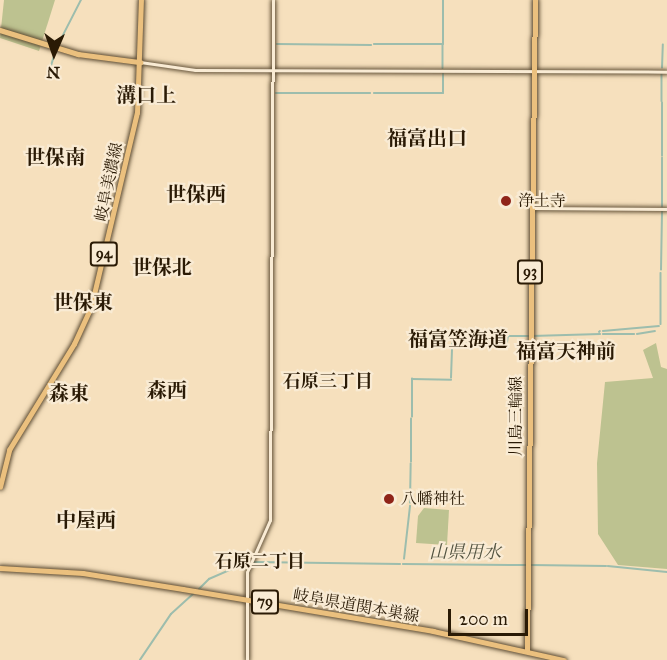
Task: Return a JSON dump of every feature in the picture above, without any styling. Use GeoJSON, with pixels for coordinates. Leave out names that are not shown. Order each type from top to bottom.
{"type":"FeatureCollection","features":[{"type":"Feature","properties":{"kind":"main road","name":"岐阜美濃線"},"geometry":{"type":"LineString","coordinates":[[0,487],[9,450],[74,344],[91,307],[137,112],[141,0]]}},
{"type":"Feature","properties":{"kind":"main road","name":"川島三輪線"},"geometry":{"type":"LineString","coordinates":[[527,651],[534,0]]}},
{"type":"Feature","properties":{"kind":"main road"},"geometry":{"type":"LineString","coordinates":[[0,30],[78,54],[140,62]]}},
{"type":"Feature","properties":{"kind":"main road","name":"岐阜県道関本巣線"},"geometry":{"type":"LineString","coordinates":[[0,568],[83,573],[246,599],[527,651],[564,660]]}},
{"type":"Feature","properties":{"kind":"street"},"geometry":{"type":"LineString","coordinates":[[247,660],[246,599],[249,565],[270,520],[273,0]]}},
{"type":"Feature","properties":{"kind":"street"},"geometry":{"type":"LineString","coordinates":[[140,62],[195,70],[667,72]]}},
{"type":"Feature","properties":{"kind":"street"},"geometry":{"type":"LineString","coordinates":[[532,208],[667,209]]}},
{"type":"Feature","properties":{"kind":"green space"},"geometry":{"type":"Polygon","coordinates":[[[4,0],[55,0],[39,51],[0,38],[4,0]]]}},
{"type":"Feature","properties":{"kind":"green space"},"geometry":{"type":"Polygon","coordinates":[[[656,343],[661,367],[667,369],[667,569],[618,565],[598,534],[597,463],[605,382],[653,378],[643,350],[656,343]]]}},
{"type":"Feature","properties":{"kind":"green space"},"geometry":{"type":"Polygon","coordinates":[[[424,508],[449,510],[447,545],[416,543],[418,516],[424,508]]]}},
{"type":"Feature","properties":{"kind":"waterway"},"geometry":{"type":"LineString","coordinates":[[60,41],[81,0]]}},
{"type":"Feature","properties":{"kind":"waterway"},"geometry":{"type":"LineString","coordinates":[[374,44],[443,44],[443,0]]}},
{"type":"Feature","properties":{"kind":"waterway"},"geometry":{"type":"LineString","coordinates":[[277,44],[371,45]]}},
{"type":"Feature","properties":{"kind":"waterway"},"geometry":{"type":"LineString","coordinates":[[443,45],[443,68]]}},
{"type":"Feature","properties":{"kind":"waterway","name":"山県用水"},"geometry":{"type":"LineString","coordinates":[[662,68],[663,45]]}},
{"type":"Feature","properties":{"kind":"waterway"},"geometry":{"type":"LineString","coordinates":[[47,79],[55,52]]}},
{"type":"Feature","properties":{"kind":"waterway"},"geometry":{"type":"LineString","coordinates":[[374,93],[443,93],[443,74]]}},
{"type":"Feature","properties":{"kind":"waterway","name":"山県用水"},"geometry":{"type":"LineString","coordinates":[[662,74],[662,101]]}},
{"type":"Feature","properties":{"kind":"waterway"},"geometry":{"type":"LineString","coordinates":[[276,93],[370,93]]}},
{"type":"Feature","properties":{"kind":"waterway","name":"山県用水"},"geometry":{"type":"LineString","coordinates":[[662,103],[662,156]]}},
{"type":"Feature","properties":{"kind":"waterway","name":"山県用水"},"geometry":{"type":"LineString","coordinates":[[662,158],[662,207]]}},
{"type":"Feature","properties":{"kind":"waterway","name":"山県用水"},"geometry":{"type":"LineString","coordinates":[[661,270],[662,212]]}},
{"type":"Feature","properties":{"kind":"waterway","name":"山県用水"},"geometry":{"type":"LineString","coordinates":[[661,273],[661,324]]}},
{"type":"Feature","properties":{"kind":"waterway","name":"山県用水"},"geometry":{"type":"LineString","coordinates":[[603,331],[659,326]]}},
{"type":"Feature","properties":{"kind":"waterway"},"geometry":{"type":"LineString","coordinates":[[637,334],[655,331]]}},
{"type":"Feature","properties":{"kind":"waterway","name":"山県用水"},"geometry":{"type":"LineString","coordinates":[[532,336],[600,334]]}},
{"type":"Feature","properties":{"kind":"waterway"},"geometry":{"type":"LineString","coordinates":[[603,334],[634,334]]}},
{"type":"Feature","properties":{"kind":"waterway","name":"山県用水"},"geometry":{"type":"LineString","coordinates":[[507,342],[508,336],[528,336]]}},
{"type":"Feature","properties":{"kind":"waterway","name":"山県用水"},"geometry":{"type":"LineString","coordinates":[[454,344],[506,342]]}},
{"type":"Feature","properties":{"kind":"waterway","name":"山県用水"},"geometry":{"type":"LineString","coordinates":[[451,378],[452,344]]}},
{"type":"Feature","properties":{"kind":"waterway","name":"山県用水"},"geometry":{"type":"LineString","coordinates":[[412,417],[412,379],[451,380]]}},
{"type":"Feature","properties":{"kind":"waterway","name":"山県用水"},"geometry":{"type":"LineString","coordinates":[[411,419],[411,462]]}},
{"type":"Feature","properties":{"kind":"waterway","name":"山県用水"},"geometry":{"type":"LineString","coordinates":[[410,503],[411,464]]}},
{"type":"Feature","properties":{"kind":"waterway","name":"山県用水"},"geometry":{"type":"LineString","coordinates":[[404,559],[410,506]]}},
{"type":"Feature","properties":{"kind":"waterway","name":"山県用水"},"geometry":{"type":"LineString","coordinates":[[254,562],[400,564]]}},
{"type":"Feature","properties":{"kind":"waterway","name":"山県用水"},"geometry":{"type":"LineString","coordinates":[[199,589],[209,579],[246,563]]}},
{"type":"Feature","properties":{"kind":"waterway","name":"山県用水"},"geometry":{"type":"LineString","coordinates":[[403,564],[526,565]]}},
{"type":"Feature","properties":{"kind":"waterway","name":"山県用水"},"geometry":{"type":"LineString","coordinates":[[531,565],[606,566]]}},
{"type":"Feature","properties":{"kind":"waterway","name":"山県用水"},"geometry":{"type":"LineString","coordinates":[[608,566],[667,572]]}},
{"type":"Feature","properties":{"kind":"waterway","name":"山県用水"},"geometry":{"type":"LineString","coordinates":[[140,660],[171,614],[194,593]]}},
{"type":"Feature","properties":{"kind":"place","name":"浄土寺"},"geometry":{"type":"Point","coordinates":[506,201]}},
{"type":"Feature","properties":{"kind":"place","name":"八幡神社"},"geometry":{"type":"Point","coordinates":[389,499]}},
{"type":"Feature","properties":{"kind":"district","name":"溝口上"},"geometry":{"type":"Point","coordinates":[146,95]}},
{"type":"Feature","properties":{"kind":"district","name":"福富出口"},"geometry":{"type":"Point","coordinates":[427,138]}},
{"type":"Feature","properties":{"kind":"district","name":"世保南"},"geometry":{"type":"Point","coordinates":[55,157]}},
{"type":"Feature","properties":{"kind":"district","name":"世保西"},"geometry":{"type":"Point","coordinates":[196,194]}},
{"type":"Feature","properties":{"kind":"district","name":"世保北"},"geometry":{"type":"Point","coordinates":[162,267]}},
{"type":"Feature","properties":{"kind":"district","name":"世保東"},"geometry":{"type":"Point","coordinates":[83,302]}},
{"type":"Feature","properties":{"kind":"district","name":"福富笠海道"},"geometry":{"type":"Point","coordinates":[458,339]}},
{"type":"Feature","properties":{"kind":"district","name":"福富天神前"},"geometry":{"type":"Point","coordinates":[566,351]}},
{"type":"Feature","properties":{"kind":"district","name":"石原三丁目"},"geometry":{"type":"Point","coordinates":[328,381]}},
{"type":"Feature","properties":{"kind":"district","name":"森西"},"geometry":{"type":"Point","coordinates":[167,390]}},
{"type":"Feature","properties":{"kind":"district","name":"森東"},"geometry":{"type":"Point","coordinates":[69,393]}},
{"type":"Feature","properties":{"kind":"district","name":"中屋西"},"geometry":{"type":"Point","coordinates":[86,520]}},
{"type":"Feature","properties":{"kind":"district","name":"石原二丁目"},"geometry":{"type":"Point","coordinates":[260,561]}}]}
